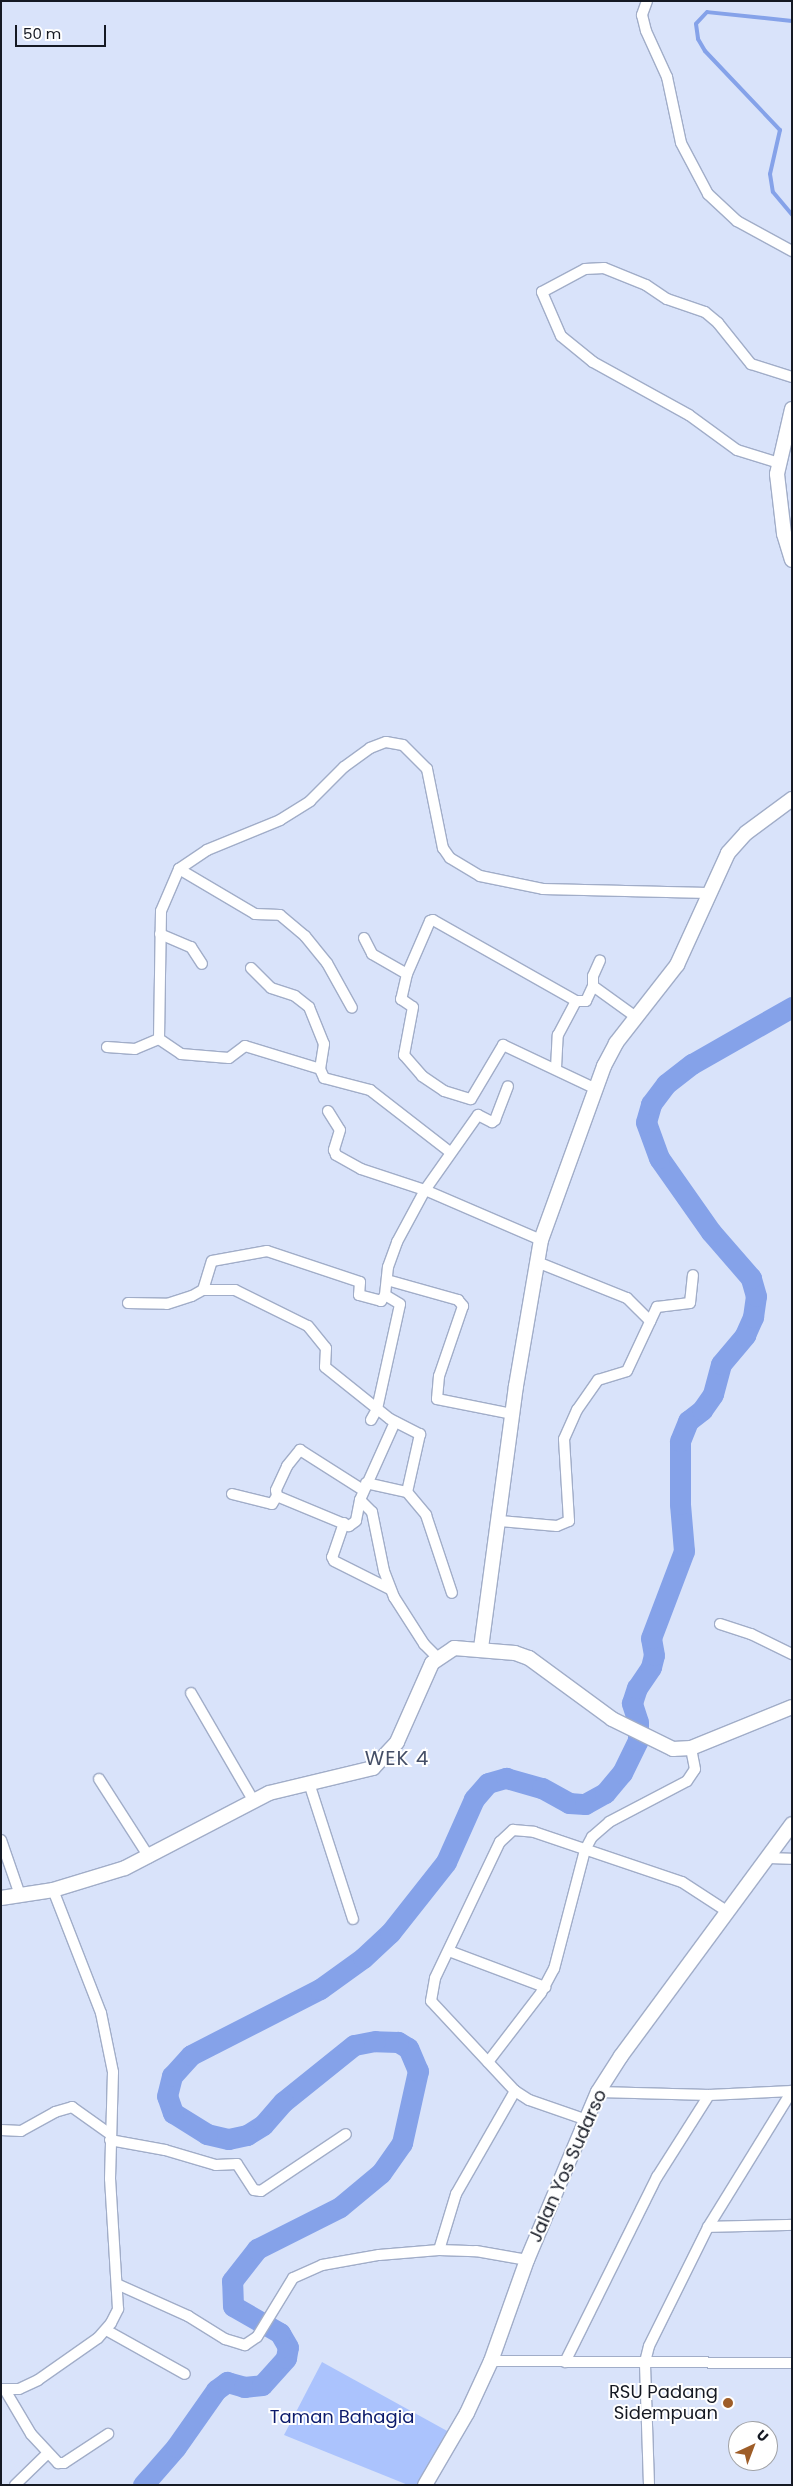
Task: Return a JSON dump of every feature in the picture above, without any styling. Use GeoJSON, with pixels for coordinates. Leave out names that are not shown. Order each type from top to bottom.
{"type":"FeatureCollection","features":[{"type":"Feature","properties":{"kind":"street"},"geometry":{"type":"LineString","coordinates":[[647,1],[642,15],[646,31],[667,77],[682,143],[708,194],[736,221],[792,251]]}},
{"type":"Feature","properties":{"kind":"street"},"geometry":{"type":"LineString","coordinates":[[779,463],[737,450],[689,415],[593,362],[561,336],[542,292],[585,269],[604,268],[646,285],[667,299],[705,312],[718,323],[751,364],[792,377]]}},
{"type":"Feature","properties":{"kind":"street"},"geometry":{"type":"LineString","coordinates":[[792,409],[779,463],[780,508],[792,560]]}},
{"type":"Feature","properties":{"kind":"street"},"geometry":{"type":"LineString","coordinates":[[159,1039],[161,911],[178,869],[207,850],[280,820],[310,801],[363,753],[386,742],[403,745],[428,769],[443,848],[450,858],[480,876],[543,889],[708,893]]}},
{"type":"Feature","properties":{"kind":"street"},"geometry":{"type":"LineString","coordinates":[[481,1648],[500,1521],[512,1414],[541,1240],[596,1089],[616,1042],[677,964],[728,853],[746,833],[792,799]]}},
{"type":"Feature","properties":{"kind":"street"},"geometry":{"type":"LineString","coordinates":[[178,869],[256,914],[280,915],[305,936],[327,963],[352,1008]]}},
{"type":"Feature","properties":{"kind":"street"},"geometry":{"type":"LineString","coordinates":[[596,1089],[503,1044],[471,1099],[444,1090],[422,1076],[404,1055],[413,1007],[401,999],[407,974],[428,925],[433,920],[576,1001],[586,1001],[593,986],[593,976],[600,960]]}},
{"type":"Feature","properties":{"kind":"street"},"geometry":{"type":"LineString","coordinates":[[160,934],[191,947],[202,964]]}},
{"type":"Feature","properties":{"kind":"street"},"geometry":{"type":"LineString","coordinates":[[364,938],[377,958],[407,974]]}},
{"type":"Feature","properties":{"kind":"street"},"geometry":{"type":"LineString","coordinates":[[251,968],[271,988],[295,996],[309,1008],[324,1044],[320,1069],[321,1075],[330,1081],[352,1083],[370,1090],[450,1152]]}},
{"type":"Feature","properties":{"kind":"street"},"geometry":{"type":"LineString","coordinates":[[593,986],[636,1017]]}},
{"type":"Feature","properties":{"kind":"street"},"geometry":{"type":"LineString","coordinates":[[556,1068],[558,1035],[576,1001]]}},
{"type":"Feature","properties":{"kind":"street"},"geometry":{"type":"LineString","coordinates":[[107,1047],[135,1049],[159,1039]]}},
{"type":"Feature","properties":{"kind":"street"},"geometry":{"type":"LineString","coordinates":[[159,1039],[181,1054],[229,1058],[245,1046],[320,1069]]}},
{"type":"Feature","properties":{"kind":"street"},"geometry":{"type":"LineString","coordinates":[[203,1290],[212,1261],[267,1251],[360,1282],[359,1295],[382,1301],[397,1242],[425,1190],[450,1152],[478,1115],[492,1122],[495,1120],[508,1086]]}},
{"type":"Feature","properties":{"kind":"street"},"geometry":{"type":"LineString","coordinates":[[328,1111],[340,1130],[334,1150],[336,1154],[361,1169],[425,1190],[541,1240]]}},
{"type":"Feature","properties":{"kind":"street"},"geometry":{"type":"LineString","coordinates":[[537,1262],[627,1298],[650,1321]]}},
{"type":"Feature","properties":{"kind":"street"},"geometry":{"type":"LineString","coordinates":[[500,1521],[556,1526],[568,1521],[564,1448],[567,1431],[595,1383],[601,1378],[627,1371],[659,1305],[690,1303],[693,1275]]}},
{"type":"Feature","properties":{"kind":"street"},"geometry":{"type":"LineString","coordinates":[[387,1280],[458,1300],[463,1306],[439,1376],[437,1399],[512,1414]]}},
{"type":"Feature","properties":{"kind":"street"},"geometry":{"type":"LineString","coordinates":[[128,1303],[167,1304],[203,1290],[235,1290],[308,1326],[326,1348],[325,1367],[377,1409],[421,1437],[408,1492]]}},
{"type":"Feature","properties":{"kind":"street"},"geometry":{"type":"LineString","coordinates":[[371,1420],[377,1409],[400,1304],[385,1295]]}},
{"type":"Feature","properties":{"kind":"street"},"geometry":{"type":"LineString","coordinates":[[277,1496],[344,1524],[353,1525],[363,1491],[395,1422]]}},
{"type":"Feature","properties":{"kind":"street"},"geometry":{"type":"LineString","coordinates":[[232,1494],[272,1504],[277,1496],[278,1483],[300,1450],[363,1491],[408,1492]]}},
{"type":"Feature","properties":{"kind":"street"},"geometry":{"type":"LineString","coordinates":[[363,1491],[372,1512],[390,1588],[424,1644],[437,1657]]}},
{"type":"Feature","properties":{"kind":"street"},"geometry":{"type":"LineString","coordinates":[[408,1492],[426,1515],[452,1593]]}},
{"type":"Feature","properties":{"kind":"street"},"geometry":{"type":"LineString","coordinates":[[344,1524],[332,1557],[334,1561],[390,1588]]}},
{"type":"Feature","properties":{"kind":"street"},"geometry":{"type":"LineString","coordinates":[[720,1624],[752,1634],[792,1654]]}},
{"type":"Feature","properties":{"kind":"street"},"geometry":{"type":"LineString","coordinates":[[1,1898],[53,1890],[124,1868],[149,1857],[253,1800],[279,1789],[359,1774],[384,1759],[410,1718],[428,1670],[437,1657],[454,1648],[481,1648],[515,1652],[530,1658],[612,1719],[673,1749],[691,1748],[792,1707]]}},
{"type":"Feature","properties":{"kind":"street"},"geometry":{"type":"LineString","coordinates":[[191,1693],[253,1800]]}},
{"type":"Feature","properties":{"kind":"street"},"geometry":{"type":"LineString","coordinates":[[488,2062],[545,1987],[564,1941],[586,1850],[601,1826],[687,1781],[695,1769],[691,1748]]}},
{"type":"Feature","properties":{"kind":"street"},"geometry":{"type":"LineString","coordinates":[[99,1778],[149,1857]]}},
{"type":"Feature","properties":{"kind":"street"},"geometry":{"type":"LineString","coordinates":[[309,1783],[353,1920]]}},
{"type":"Feature","properties":{"kind":"street","name":"Jalan Yos Sudarso"},"geometry":{"type":"LineString","coordinates":[[425,2485],[467,2413],[491,2361],[527,2260],[584,2119],[598,2092],[792,1824]]}},
{"type":"Feature","properties":{"kind":"street"},"geometry":{"type":"LineString","coordinates":[[584,2119],[529,2100],[515,2091],[431,2001],[431,1987],[500,1842],[510,1832],[517,1830],[534,1832],[690,1885],[728,1912]]}},
{"type":"Feature","properties":{"kind":"street"},"geometry":{"type":"LineString","coordinates":[[1,1840],[20,1895]]}},
{"type":"Feature","properties":{"kind":"street"},"geometry":{"type":"LineString","coordinates":[[768,1858],[792,1859]]}},
{"type":"Feature","properties":{"kind":"street"},"geometry":{"type":"LineString","coordinates":[[53,1890],[101,2013],[108,2044],[114,2091],[110,2137],[119,2285],[118,2309],[106,2330],[38,2380],[19,2389],[3,2390],[31,2434],[47,2454],[61,2464],[108,2434]]}},
{"type":"Feature","properties":{"kind":"street"},"geometry":{"type":"LineString","coordinates":[[449,1951],[545,1987]]}},
{"type":"Feature","properties":{"kind":"street"},"geometry":{"type":"LineString","coordinates":[[439,2250],[456,2194],[515,2091]]}},
{"type":"Feature","properties":{"kind":"street"},"geometry":{"type":"LineString","coordinates":[[598,2092],[709,2095],[792,2092]]}},
{"type":"Feature","properties":{"kind":"street"},"geometry":{"type":"LineString","coordinates":[[649,2485],[646,2362],[651,2341],[708,2227],[792,2092]]}},
{"type":"Feature","properties":{"kind":"street"},"geometry":{"type":"LineString","coordinates":[[566,2362],[657,2177],[709,2095]]}},
{"type":"Feature","properties":{"kind":"street"},"geometry":{"type":"LineString","coordinates":[[1,2130],[21,2131],[55,2112],[72,2107],[110,2137],[216,2165],[237,2164],[253,2188],[261,2191],[346,2134]]}},
{"type":"Feature","properties":{"kind":"street"},"geometry":{"type":"LineString","coordinates":[[708,2227],[792,2225]]}},
{"type":"Feature","properties":{"kind":"street"},"geometry":{"type":"LineString","coordinates":[[119,2285],[188,2316],[234,2343],[249,2343],[258,2335],[293,2278],[322,2264],[379,2255],[439,2250],[476,2251],[527,2260]]}},
{"type":"Feature","properties":{"kind":"street"},"geometry":{"type":"LineString","coordinates":[[106,2330],[184,2374]]}},
{"type":"Feature","properties":{"kind":"street"},"geometry":{"type":"LineString","coordinates":[[491,2361],[792,2363]]}},
{"type":"Feature","properties":{"kind":"street"},"geometry":{"type":"LineString","coordinates":[[15,2485],[47,2454]]}},
{"type":"Feature","properties":{"kind":"green space","name":"Taman Bahagia"},"geometry":{"type":"Polygon","coordinates":[[[322,2362],[449,2432],[420,2485],[408,2485],[284,2435],[322,2362]]]}},
{"type":"Feature","properties":{"kind":"waterway"},"geometry":{"type":"LineString","coordinates":[[792,21],[707,12],[696,24],[698,39],[705,51],[780,130],[770,174],[773,192],[792,215]]}},
{"type":"Feature","properties":{"kind":"waterway"},"geometry":{"type":"LineString","coordinates":[[143,2485],[176,2447],[216,2390],[227,2382],[244,2387],[262,2385],[286,2358],[288,2347],[280,2333],[233,2306],[232,2281],[257,2249],[340,2207],[381,2173],[402,2143],[418,2071],[408,2048],[398,2042],[375,2041],[354,2045],[283,2102],[263,2125],[247,2135],[228,2139],[207,2134],[173,2113],[167,2096],[172,2076],[191,2055],[320,1989],[363,1958],[390,1933],[446,1862],[474,1799],[488,1783],[506,1778],[542,1788],[569,1803],[585,1804],[605,1793],[622,1773],[638,1740],[638,1722],[632,1703],[637,1688],[651,1667],[654,1655],[651,1638],[684,1551],[680,1504],[680,1441],[688,1421],[702,1410],[713,1394],[721,1364],[745,1335],[753,1317],[756,1296],[751,1278],[711,1232],[659,1158],[646,1122],[651,1104],[666,1084],[692,1064],[792,1007]]}},
{"type":"Feature","properties":{"kind":"place","name":"RSU Padang Sidempuan"},"geometry":{"type":"Point","coordinates":[728,2403]}},
{"type":"Feature","properties":{"kind":"district","name":"WEK 4"},"geometry":{"type":"Point","coordinates":[397,1758]}}]}
